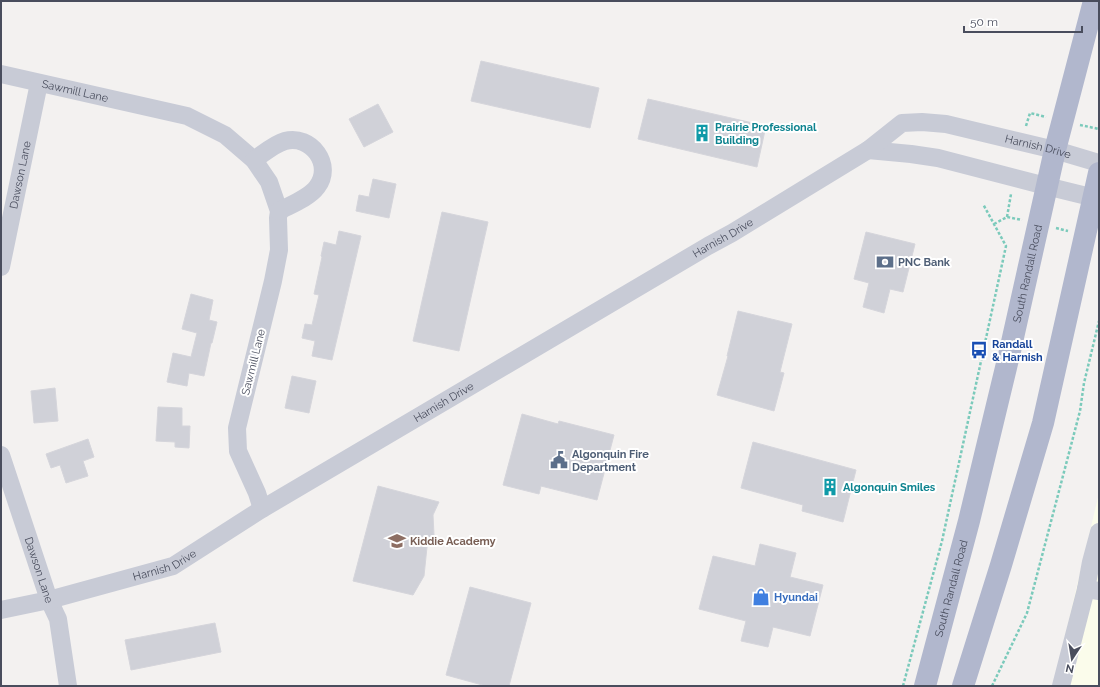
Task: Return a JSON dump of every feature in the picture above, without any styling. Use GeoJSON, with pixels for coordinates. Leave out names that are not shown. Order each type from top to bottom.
{"type":"FeatureCollection","features":[{"type":"Feature","properties":{"kind":"main road","name":"South Randall Road"},"geometry":{"type":"LineString","coordinates":[[925,686],[969,521],[1010,351],[1046,186],[1094,1]]}},
{"type":"Feature","properties":{"kind":"main road"},"geometry":{"type":"LineString","coordinates":[[963,686],[1001,565],[1042,423],[1096,198],[1099,173]]}},
{"type":"Feature","properties":{"kind":"street","name":"Sawmill Lane"},"geometry":{"type":"LineString","coordinates":[[1,74],[187,116],[225,136],[254,160],[269,182],[279,212],[279,250],[273,281],[237,428],[238,451],[257,493],[262,508]]}},
{"type":"Feature","properties":{"kind":"street","name":"Dawson Lane"},"geometry":{"type":"LineString","coordinates":[[1,267],[39,83]]}},
{"type":"Feature","properties":{"kind":"street","name":"Harnish Drive"},"geometry":{"type":"LineString","coordinates":[[1,610],[49,600],[173,566],[262,508],[732,233],[868,150],[902,123],[922,122],[946,124],[1055,150],[1099,163]]}},
{"type":"Feature","properties":{"kind":"street"},"geometry":{"type":"LineString","coordinates":[[254,160],[276,145],[285,141],[296,140],[306,143],[314,149],[320,157],[323,167],[322,177],[318,187],[311,194],[279,212]]}},
{"type":"Feature","properties":{"kind":"street"},"geometry":{"type":"LineString","coordinates":[[868,150],[938,158],[1096,198]]}},
{"type":"Feature","properties":{"kind":"street","name":"Dawson Lane"},"geometry":{"type":"LineString","coordinates":[[1,455],[49,600],[58,619],[68,686]]}},
{"type":"Feature","properties":{"kind":"street"},"geometry":{"type":"LineString","coordinates":[[1062,686],[1092,590],[1091,562],[1099,532]]}},
{"type":"Feature","properties":{"kind":"path"},"geometry":{"type":"LineString","coordinates":[[904,686],[942,541],[1006,246],[983,204]]}},
{"type":"Feature","properties":{"kind":"path"},"geometry":{"type":"LineString","coordinates":[[994,224],[1007,217]]}},
{"type":"Feature","properties":{"kind":"path"},"geometry":{"type":"LineString","coordinates":[[992,686],[1027,613],[1080,411],[1084,383],[1099,321]]}},
{"type":"Feature","properties":{"kind":"shaded area"},"geometry":{"type":"Polygon","coordinates":[[[1099,493],[1099,686],[1053,686],[1099,493]]]}},
{"type":"Feature","properties":{"kind":"building"},"geometry":{"type":"Polygon","coordinates":[[[481,61],[599,88],[590,128],[471,101],[481,61]]]}},
{"type":"Feature","properties":{"kind":"building","name":"Prairie Professional Building"},"geometry":{"type":"Polygon","coordinates":[[[648,99],[766,126],[757,167],[638,139],[648,99]]]}},
{"type":"Feature","properties":{"kind":"building"},"geometry":{"type":"Polygon","coordinates":[[[378,104],[393,132],[364,147],[349,119],[378,104]]]}},
{"type":"Feature","properties":{"kind":"building"},"geometry":{"type":"Polygon","coordinates":[[[373,179],[396,184],[389,218],[356,211],[359,195],[369,197],[373,179]]]}},
{"type":"Feature","properties":{"kind":"building"},"geometry":{"type":"Polygon","coordinates":[[[442,212],[488,222],[459,351],[413,341],[442,212]]]}},
{"type":"Feature","properties":{"kind":"building"},"geometry":{"type":"Polygon","coordinates":[[[339,231],[361,236],[332,360],[312,356],[315,341],[302,338],[305,324],[312,325],[319,295],[314,294],[324,242],[336,245],[339,231]]]}},
{"type":"Feature","properties":{"kind":"building","name":"PNC Bank"},"geometry":{"type":"Polygon","coordinates":[[[866,232],[915,244],[903,292],[890,289],[884,313],[863,307],[869,283],[854,279],[866,232]]]}},
{"type":"Feature","properties":{"kind":"building"},"geometry":{"type":"Polygon","coordinates":[[[191,294],[213,300],[209,320],[217,322],[204,376],[189,373],[187,386],[167,382],[173,353],[191,357],[197,333],[182,329],[191,294]]]}},
{"type":"Feature","properties":{"kind":"building"},"geometry":{"type":"Polygon","coordinates":[[[738,311],[792,324],[780,372],[784,373],[774,411],[717,395],[728,356],[738,311]]]}},
{"type":"Feature","properties":{"kind":"building"},"geometry":{"type":"Polygon","coordinates":[[[292,376],[316,381],[309,413],[285,408],[292,376]]]}},
{"type":"Feature","properties":{"kind":"building"},"geometry":{"type":"Polygon","coordinates":[[[55,388],[58,421],[34,423],[31,391],[55,388]]]}},
{"type":"Feature","properties":{"kind":"building"},"geometry":{"type":"Polygon","coordinates":[[[158,407],[182,408],[182,426],[190,426],[189,448],[175,447],[175,442],[156,441],[158,407]]]}},
{"type":"Feature","properties":{"kind":"building","name":"Algonquin Fire Department"},"geometry":{"type":"Polygon","coordinates":[[[522,414],[558,424],[559,421],[614,435],[597,500],[541,486],[539,494],[503,485],[522,414]]]}},
{"type":"Feature","properties":{"kind":"building"},"geometry":{"type":"Polygon","coordinates":[[[88,439],[94,457],[83,461],[88,476],[66,483],[60,465],[51,468],[46,454],[88,439]]]}},
{"type":"Feature","properties":{"kind":"building"},"geometry":{"type":"Polygon","coordinates":[[[753,442],[856,470],[843,522],[802,511],[803,505],[741,488],[753,442]]]}},
{"type":"Feature","properties":{"kind":"building","name":"Kiddie Academy"},"geometry":{"type":"Polygon","coordinates":[[[378,486],[439,502],[433,515],[434,535],[427,547],[424,576],[413,595],[353,581],[378,486]]]}},
{"type":"Feature","properties":{"kind":"building","name":"Hyundai"},"geometry":{"type":"Polygon","coordinates":[[[760,544],[796,553],[790,577],[823,585],[810,636],[773,627],[768,647],[741,641],[746,621],[699,609],[713,556],[755,566],[760,544]]]}},
{"type":"Feature","properties":{"kind":"building"},"geometry":{"type":"Polygon","coordinates":[[[470,587],[531,603],[509,686],[486,686],[446,675],[470,587]]]}},
{"type":"Feature","properties":{"kind":"building"},"geometry":{"type":"Polygon","coordinates":[[[215,623],[221,652],[131,670],[125,640],[215,623]]]}},
{"type":"Feature","properties":{"kind":"place","name":"Prairie Professional Building"},"geometry":{"type":"Point","coordinates":[702,133]}},
{"type":"Feature","properties":{"kind":"place","name":"PNC Bank"},"geometry":{"type":"Point","coordinates":[885,262]}},
{"type":"Feature","properties":{"kind":"place","name":"Randall & Harnish"},"geometry":{"type":"Point","coordinates":[979,350]}},
{"type":"Feature","properties":{"kind":"place","name":"Algonquin Fire Department"},"geometry":{"type":"Point","coordinates":[559,460]}},
{"type":"Feature","properties":{"kind":"place","name":"Algonquin Smiles"},"geometry":{"type":"Point","coordinates":[830,487]}},
{"type":"Feature","properties":{"kind":"place","name":"Kiddie Academy"},"geometry":{"type":"Point","coordinates":[397,541]}},
{"type":"Feature","properties":{"kind":"place","name":"Hyundai"},"geometry":{"type":"Point","coordinates":[761,597]}}]}
